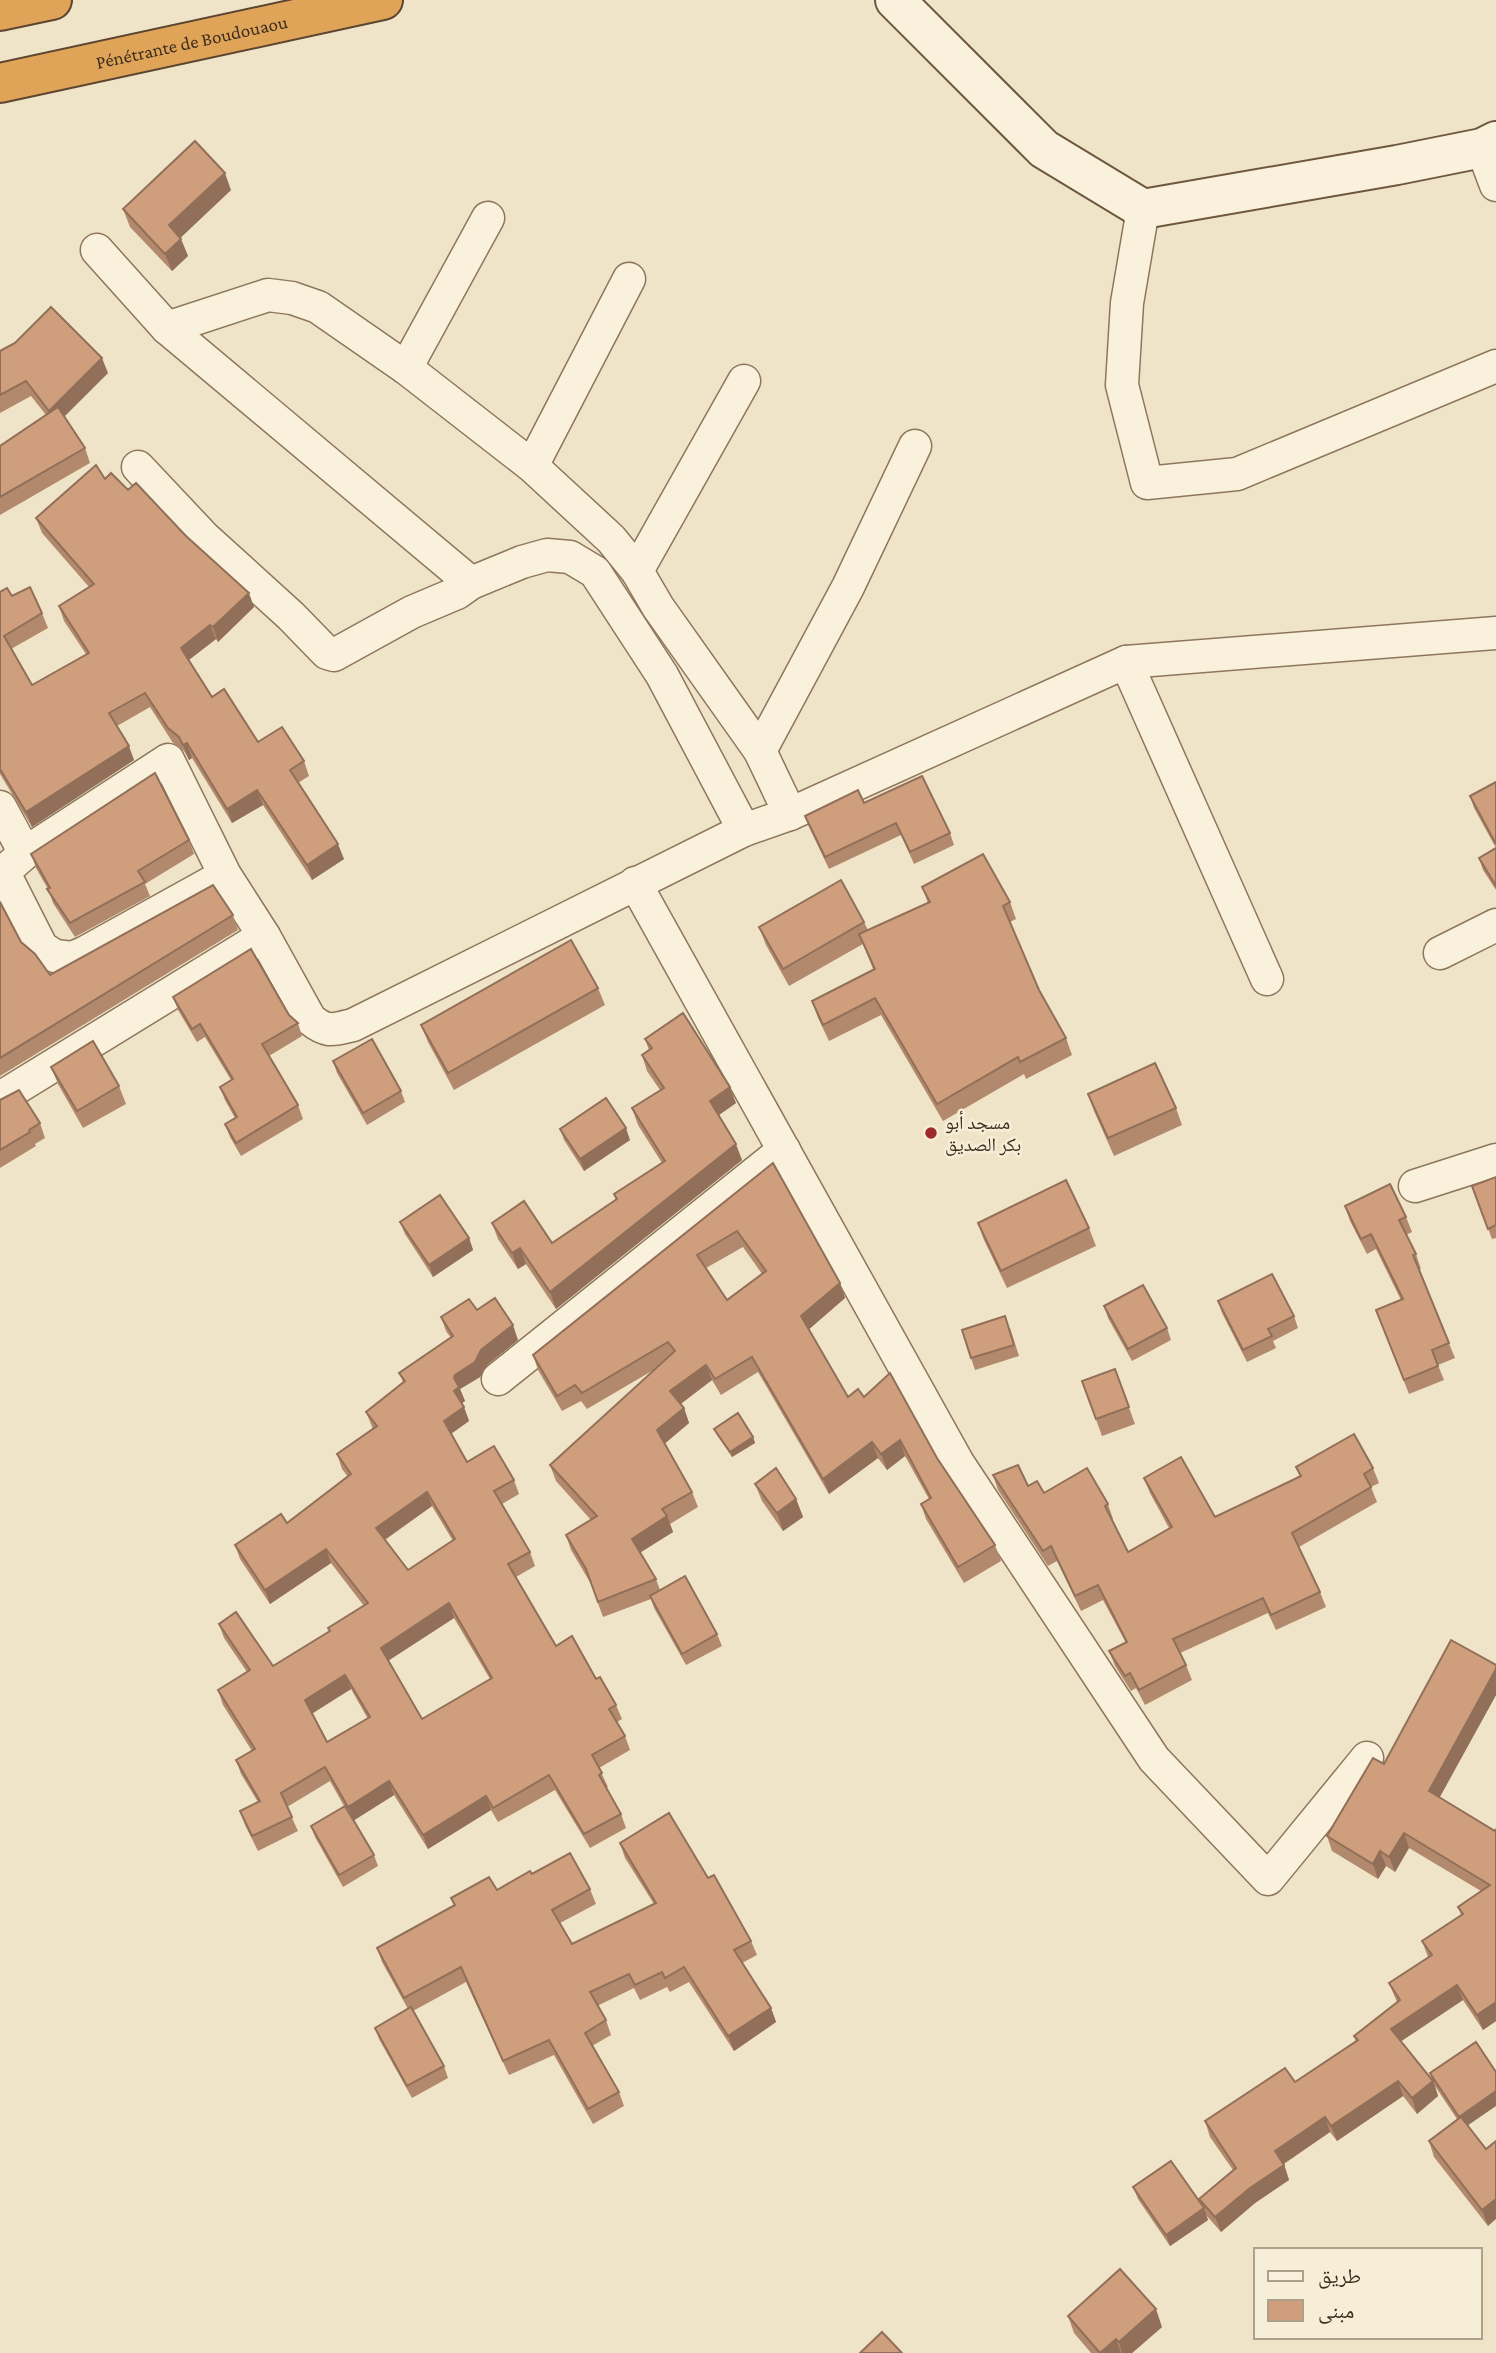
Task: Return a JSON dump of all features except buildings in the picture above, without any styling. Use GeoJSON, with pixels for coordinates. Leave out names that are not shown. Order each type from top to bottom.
{"type":"FeatureCollection","features":[{"type":"Feature","properties":{"kind":"highway"},"geometry":{"type":"LineString","coordinates":[[0,11],[52,0]]}},
{"type":"Feature","properties":{"kind":"highway","name":"Pénétrante de Boudouaou"},"geometry":{"type":"LineString","coordinates":[[0,83],[383,0]]}},
{"type":"Feature","properties":{"kind":"main road"},"geometry":{"type":"LineString","coordinates":[[895,0],[1044,149],[1143,209],[1489,145]]}},
{"type":"Feature","properties":{"kind":"street"},"geometry":{"type":"LineString","coordinates":[[1489,145],[1496,185]]}},
{"type":"Feature","properties":{"kind":"street"},"geometry":{"type":"LineString","coordinates":[[1143,209],[1127,303],[1122,385],[1147,483],[1237,474],[1496,366]]}},
{"type":"Feature","properties":{"kind":"street"},"geometry":{"type":"LineString","coordinates":[[406,368],[488,218]]}},
{"type":"Feature","properties":{"kind":"street"},"geometry":{"type":"LineString","coordinates":[[97,250],[167,328],[471,583]]}},
{"type":"Feature","properties":{"kind":"street"},"geometry":{"type":"LineString","coordinates":[[532,466],[629,279]]}},
{"type":"Feature","properties":{"kind":"street"},"geometry":{"type":"LineString","coordinates":[[167,328],[268,295],[292,298],[318,307],[406,368],[532,466],[611,539],[637,571],[658,607],[760,751],[790,814]]}},
{"type":"Feature","properties":{"kind":"street"},"geometry":{"type":"LineString","coordinates":[[637,571],[744,381]]}},
{"type":"Feature","properties":{"kind":"street"},"geometry":{"type":"LineString","coordinates":[[760,751],[848,587],[915,446]]}},
{"type":"Feature","properties":{"kind":"street"},"geometry":{"type":"LineString","coordinates":[[138,467],[204,537],[291,616],[327,653],[334,655],[412,612],[457,593],[471,583],[547,555],[570,557],[595,572],[662,675],[744,830]]}},
{"type":"Feature","properties":{"kind":"street"},"geometry":{"type":"LineString","coordinates":[[225,875],[72,958],[55,956],[42,948],[7,879],[8,868],[25,853],[168,760],[225,875],[264,936],[310,1019],[330,1031],[353,1025],[744,830],[790,814],[1126,662],[1496,633]]}},
{"type":"Feature","properties":{"kind":"street"},"geometry":{"type":"LineString","coordinates":[[1126,662],[1267,979]]}},
{"type":"Feature","properties":{"kind":"street"},"geometry":{"type":"LineString","coordinates":[[0,807],[25,853]]}},
{"type":"Feature","properties":{"kind":"street"},"geometry":{"type":"LineString","coordinates":[[635,883],[958,1463],[1154,1759],[1268,1879],[1367,1758]]}},
{"type":"Feature","properties":{"kind":"street"},"geometry":{"type":"LineString","coordinates":[[1440,953],[1496,925]]}},
{"type":"Feature","properties":{"kind":"street"},"geometry":{"type":"LineString","coordinates":[[0,1098],[264,936]]}},
{"type":"Feature","properties":{"kind":"street"},"geometry":{"type":"LineString","coordinates":[[498,1379],[784,1150]]}},
{"type":"Feature","properties":{"kind":"street"},"geometry":{"type":"LineString","coordinates":[[1415,1186],[1496,1160]]}},
{"type":"Feature","properties":{"kind":"place","name":"مسجد أبو بكر الصديق"},"geometry":{"type":"Point","coordinates":[931,1133]}}]}
